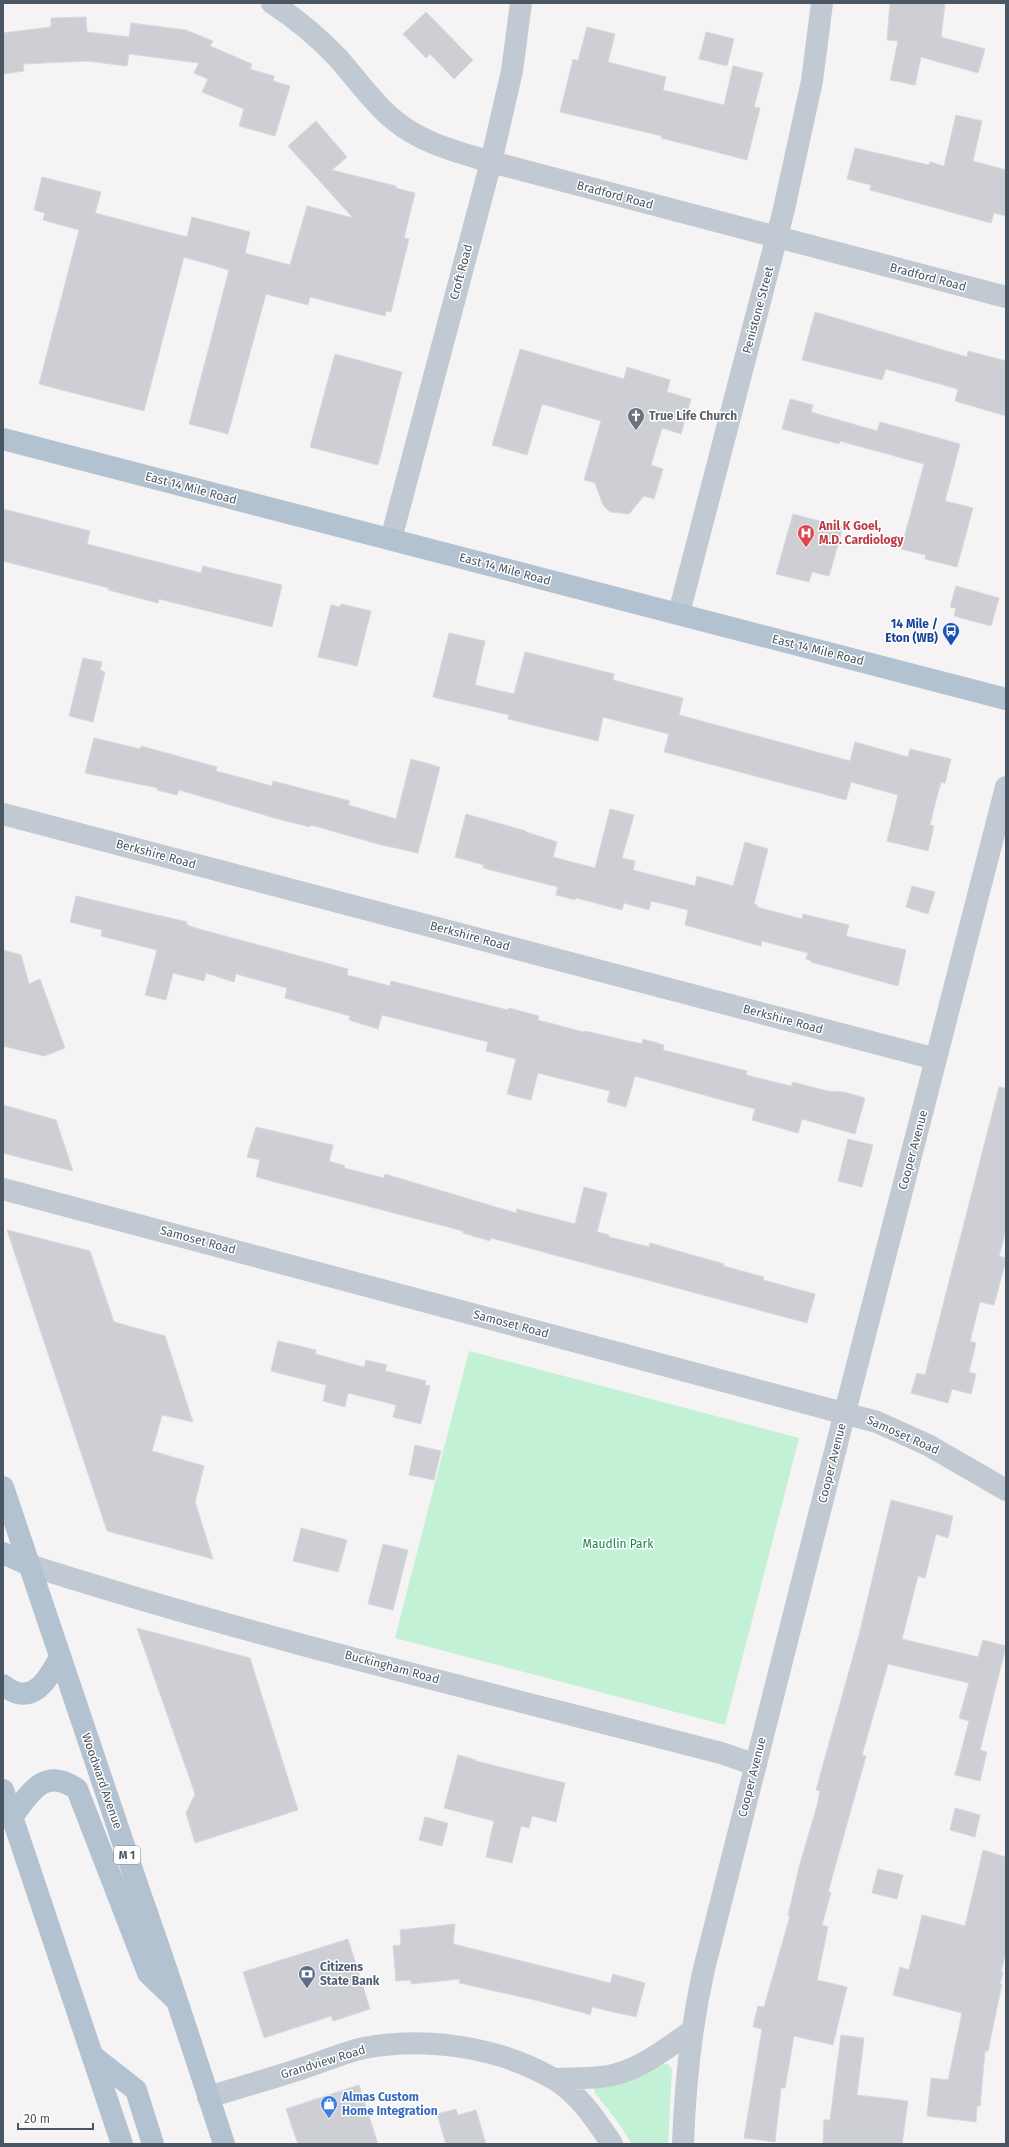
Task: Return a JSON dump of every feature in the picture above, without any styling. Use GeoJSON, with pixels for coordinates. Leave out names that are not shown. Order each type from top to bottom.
{"type":"FeatureCollection","features":[{"type":"Feature","properties":{"kind":"main road","name":"East 14 Mile Road"},"geometry":{"type":"LineString","coordinates":[[3,439],[1006,699]]}},
{"type":"Feature","properties":{"kind":"main road","name":"Woodward Avenue"},"geometry":{"type":"LineString","coordinates":[[3,1487],[142,1899],[166,1964],[175,1999],[224,2144]]}},
{"type":"Feature","properties":{"kind":"main road"},"geometry":{"type":"LineString","coordinates":[[3,1553],[29,1565]]}},
{"type":"Feature","properties":{"kind":"main road"},"geometry":{"type":"LineString","coordinates":[[3,1686],[17,1693],[26,1693],[36,1690],[44,1685],[60,1657]]}},
{"type":"Feature","properties":{"kind":"main road"},"geometry":{"type":"LineString","coordinates":[[8,1819],[36,1785],[47,1781],[59,1780],[68,1782],[77,1789],[148,1973],[175,1999]]}},
{"type":"Feature","properties":{"kind":"main road"},"geometry":{"type":"LineString","coordinates":[[3,1790],[8,1819],[94,2057],[122,2144]]}},
{"type":"Feature","properties":{"kind":"main road"},"geometry":{"type":"LineString","coordinates":[[94,2057],[136,2090],[154,2144]]}},
{"type":"Feature","properties":{"kind":"street","name":"Bradford Road"},"geometry":{"type":"LineString","coordinates":[[272,3],[315,36],[336,56],[380,108],[395,121],[436,144],[491,162],[1006,297]]}},
{"type":"Feature","properties":{"kind":"street","name":"Croft Road"},"geometry":{"type":"LineString","coordinates":[[391,539],[491,162],[512,71],[522,3]]}},
{"type":"Feature","properties":{"kind":"street","name":"Penistone Street"},"geometry":{"type":"LineString","coordinates":[[679,613],[777,236],[812,81],[822,3]]}},
{"type":"Feature","properties":{"kind":"street","name":"Cooper Avenue"},"geometry":{"type":"LineString","coordinates":[[683,2144],[686,2081],[692,2031],[704,1969],[845,1412],[1006,787]]}},
{"type":"Feature","properties":{"kind":"street","name":"Berkshire Road"},"geometry":{"type":"LineString","coordinates":[[3,814],[936,1059]]}},
{"type":"Feature","properties":{"kind":"street","name":"Samoset Road"},"geometry":{"type":"LineString","coordinates":[[3,1189],[845,1412],[881,1423],[928,1445],[1006,1490]]}},
{"type":"Feature","properties":{"kind":"street","name":"Buckingham Road"},"geometry":{"type":"LineString","coordinates":[[29,1565],[120,1594],[721,1753],[756,1765]]}},
{"type":"Feature","properties":{"kind":"street","name":"Grandview Road"},"geometry":{"type":"LineString","coordinates":[[555,2079],[608,2076],[628,2070],[646,2061],[692,2031]]}},
{"type":"Feature","properties":{"kind":"street","name":"Grandview Road"},"geometry":{"type":"LineString","coordinates":[[208,2097],[363,2048],[410,2043],[435,2044],[479,2051],[521,2065],[555,2079],[582,2102],[612,2144]]}},
{"type":"Feature","properties":{"kind":"green space","name":"Maudlin Park"},"geometry":{"type":"Polygon","coordinates":[[[469,1351],[799,1438],[725,1725],[395,1638],[469,1351]]]}},
{"type":"Feature","properties":{"kind":"green space"},"geometry":{"type":"Polygon","coordinates":[[[661,2064],[668,2064],[672,2069],[668,2144],[632,2144],[618,2122],[595,2093],[594,2088],[633,2080],[661,2064]]]}},
{"type":"Feature","properties":{"kind":"building"},"geometry":{"type":"Polygon","coordinates":[[[890,3],[945,3],[941,37],[985,49],[978,73],[921,57],[915,85],[890,80],[898,41],[887,40],[890,3]]]}},
{"type":"Feature","properties":{"kind":"building"},"geometry":{"type":"Polygon","coordinates":[[[426,12],[473,60],[454,79],[430,54],[426,58],[403,34],[426,12]]]}},
{"type":"Feature","properties":{"kind":"building"},"geometry":{"type":"Polygon","coordinates":[[[86,17],[87,32],[129,37],[131,23],[186,30],[213,41],[210,46],[252,64],[250,69],[274,76],[273,81],[290,86],[275,136],[239,126],[244,109],[202,92],[208,79],[194,73],[199,63],[129,54],[127,66],[87,61],[23,64],[24,71],[3,74],[3,33],[51,27],[51,18],[86,17]]]}},
{"type":"Feature","properties":{"kind":"building"},"geometry":{"type":"Polygon","coordinates":[[[587,27],[615,34],[608,62],[666,77],[663,90],[724,105],[733,66],[763,73],[754,107],[760,108],[747,160],[661,138],[662,136],[560,112],[573,59],[578,61],[587,27]]]}},
{"type":"Feature","properties":{"kind":"building"},"geometry":{"type":"Polygon","coordinates":[[[706,32],[734,39],[727,66],[699,59],[706,32]]]}},
{"type":"Feature","properties":{"kind":"building"},"geometry":{"type":"Polygon","coordinates":[[[956,115],[982,121],[973,161],[1006,170],[1006,216],[994,213],[991,223],[870,190],[871,185],[847,179],[855,148],[929,165],[930,162],[944,166],[956,115]]]}},
{"type":"Feature","properties":{"kind":"building"},"geometry":{"type":"Polygon","coordinates":[[[316,121],[347,157],[332,170],[396,186],[396,188],[415,193],[404,238],[409,239],[391,312],[386,311],[385,316],[310,297],[308,305],[266,294],[228,434],[189,424],[229,270],[184,257],[144,411],[39,384],[79,230],[43,220],[45,213],[34,210],[42,177],[101,192],[95,213],[187,237],[192,217],[250,232],[245,253],[290,265],[307,206],[353,218],[288,146],[316,121]]]}},
{"type":"Feature","properties":{"kind":"building"},"geometry":{"type":"Polygon","coordinates":[[[815,312],[967,357],[968,351],[1006,361],[1006,416],[955,401],[958,389],[886,369],[882,380],[802,360],[815,312]]]}},
{"type":"Feature","properties":{"kind":"building","name":"True Life Church"},"geometry":{"type":"Polygon","coordinates":[[[520,349],[624,379],[627,367],[670,380],[667,392],[691,399],[681,434],[662,428],[651,465],[663,469],[654,499],[644,496],[629,514],[610,512],[603,505],[595,483],[584,480],[601,421],[542,404],[527,455],[492,445],[520,349]]]}},
{"type":"Feature","properties":{"kind":"building"},"geometry":{"type":"Polygon","coordinates":[[[335,354],[402,372],[378,465],[310,447],[335,354]]]}},
{"type":"Feature","properties":{"kind":"building"},"geometry":{"type":"Polygon","coordinates":[[[790,399],[813,405],[811,412],[877,431],[880,422],[960,444],[945,501],[973,508],[957,567],[925,559],[926,555],[901,549],[924,464],[840,441],[839,444],[782,429],[790,399]]]}},
{"type":"Feature","properties":{"kind":"building"},"geometry":{"type":"Polygon","coordinates":[[[3,509],[90,531],[87,544],[201,573],[203,566],[282,585],[272,627],[159,599],[158,603],[108,590],[109,588],[3,561],[3,509]]]}},
{"type":"Feature","properties":{"kind":"building"},"geometry":{"type":"Polygon","coordinates":[[[793,514],[843,527],[829,576],[812,572],[809,582],[776,574],[793,514]]]}},
{"type":"Feature","properties":{"kind":"building"},"geometry":{"type":"Polygon","coordinates":[[[956,586],[999,598],[991,626],[954,616],[956,608],[950,607],[956,586]]]}},
{"type":"Feature","properties":{"kind":"building"},"geometry":{"type":"Polygon","coordinates":[[[341,604],[371,611],[357,666],[318,657],[331,605],[340,607],[341,604]]]}},
{"type":"Feature","properties":{"kind":"building"},"geometry":{"type":"Polygon","coordinates":[[[449,633],[485,641],[475,685],[514,694],[525,652],[614,674],[613,680],[683,698],[679,715],[850,761],[855,742],[908,757],[910,749],[951,759],[945,783],[941,782],[935,804],[930,825],[934,826],[928,851],[887,841],[898,795],[851,782],[846,800],[664,752],[669,734],[603,717],[598,741],[508,719],[509,715],[433,697],[449,633]]]}},
{"type":"Feature","properties":{"kind":"building"},"geometry":{"type":"Polygon","coordinates":[[[83,658],[102,662],[100,670],[105,672],[93,722],[69,716],[83,658]]]}},
{"type":"Feature","properties":{"kind":"building"},"geometry":{"type":"Polygon","coordinates":[[[94,738],[140,749],[141,746],[217,767],[216,771],[272,786],[273,781],[350,801],[348,805],[396,819],[411,759],[440,767],[418,853],[378,844],[311,825],[310,827],[278,819],[179,790],[177,795],[157,790],[158,788],[85,773],[94,738]]]}},
{"type":"Feature","properties":{"kind":"building"},"geometry":{"type":"Polygon","coordinates":[[[610,809],[634,815],[622,858],[635,861],[633,870],[695,886],[697,876],[733,886],[745,842],[768,849],[754,904],[757,905],[757,907],[802,919],[803,914],[849,925],[846,936],[906,950],[898,986],[811,962],[812,961],[806,959],[808,953],[762,941],[761,946],[685,925],[688,910],[651,901],[649,910],[624,903],[622,910],[576,898],[575,900],[556,895],[558,887],[483,868],[484,865],[455,857],[466,814],[526,831],[557,842],[553,857],[595,868],[610,809]]]}},
{"type":"Feature","properties":{"kind":"building"},"geometry":{"type":"Polygon","coordinates":[[[912,886],[935,892],[928,914],[906,907],[912,886]]]}},
{"type":"Feature","properties":{"kind":"building"},"geometry":{"type":"Polygon","coordinates":[[[76,896],[187,922],[187,925],[199,929],[348,969],[347,975],[390,986],[391,981],[508,1010],[509,1008],[539,1016],[538,1020],[584,1032],[642,1044],[643,1039],[664,1045],[663,1050],[747,1071],[746,1075],[791,1086],[793,1082],[827,1091],[844,1092],[865,1098],[855,1134],[802,1119],[798,1133],[752,1120],[755,1109],[635,1076],[626,1107],[607,1102],[610,1091],[538,1073],[531,1100],[507,1094],[516,1059],[486,1051],[488,1042],[382,1015],[378,1029],[349,1020],[350,1016],[285,998],[287,988],[236,974],[234,982],[206,973],[204,981],[173,973],[166,1000],[145,995],[157,950],[101,936],[102,930],[70,922],[76,896]]]}},
{"type":"Feature","properties":{"kind":"building"},"geometry":{"type":"Polygon","coordinates":[[[3,950],[21,955],[29,984],[40,979],[65,1048],[44,1056],[3,1046],[3,950]]]}},
{"type":"Feature","properties":{"kind":"building"},"geometry":{"type":"Polygon","coordinates":[[[999,1087],[1006,1088],[1006,1230],[999,1256],[1006,1258],[1006,1260],[994,1305],[980,1302],[970,1341],[976,1343],[969,1372],[976,1374],[971,1394],[952,1389],[948,1403],[911,1393],[917,1373],[925,1375],[999,1087]]]}},
{"type":"Feature","properties":{"kind":"building"},"geometry":{"type":"Polygon","coordinates":[[[3,1105],[56,1120],[73,1171],[3,1153],[3,1105]]]}},
{"type":"Feature","properties":{"kind":"building"},"geometry":{"type":"Polygon","coordinates":[[[256,1127],[333,1145],[329,1161],[345,1166],[344,1168],[384,1178],[385,1174],[516,1213],[517,1209],[575,1224],[584,1187],[607,1193],[597,1232],[609,1235],[609,1237],[649,1247],[650,1243],[724,1264],[723,1266],[764,1277],[763,1280],[815,1294],[807,1323],[491,1238],[490,1241],[463,1233],[463,1231],[256,1177],[260,1160],[247,1157],[256,1127]]]}},
{"type":"Feature","properties":{"kind":"building"},"geometry":{"type":"Polygon","coordinates":[[[848,1139],[873,1145],[862,1187],[838,1181],[848,1139]]]}},
{"type":"Feature","properties":{"kind":"building"},"geometry":{"type":"Polygon","coordinates":[[[7,1230],[90,1251],[114,1322],[165,1336],[193,1422],[162,1415],[152,1451],[204,1466],[195,1502],[213,1559],[107,1531],[7,1230]]]}},
{"type":"Feature","properties":{"kind":"building"},"geometry":{"type":"Polygon","coordinates":[[[278,1341],[316,1350],[315,1354],[364,1367],[366,1360],[387,1365],[385,1371],[426,1381],[425,1385],[430,1386],[421,1424],[393,1417],[396,1405],[348,1393],[345,1407],[323,1401],[326,1385],[271,1371],[278,1341]]]}},
{"type":"Feature","properties":{"kind":"building"},"geometry":{"type":"Polygon","coordinates":[[[415,1445],[441,1451],[434,1480],[409,1475],[415,1445]]]}},
{"type":"Feature","properties":{"kind":"building"},"geometry":{"type":"Polygon","coordinates":[[[891,1500],[953,1516],[948,1538],[936,1534],[925,1578],[918,1576],[902,1639],[978,1657],[983,1640],[1006,1646],[980,1750],[987,1752],[980,1781],[955,1775],[969,1721],[959,1718],[969,1683],[888,1664],[862,1755],[866,1756],[828,1892],[831,1892],[822,1925],[828,1927],[817,1980],[847,1987],[833,2045],[794,2036],[785,2088],[781,2088],[775,2142],[744,2138],[762,2029],[753,2027],[758,2006],[764,2007],[790,1916],[788,1916],[799,1867],[817,1806],[820,1791],[816,1790],[859,1635],[891,1500]]]}},
{"type":"Feature","properties":{"kind":"building"},"geometry":{"type":"Polygon","coordinates":[[[301,1528],[347,1540],[338,1572],[293,1561],[301,1528]]]}},
{"type":"Feature","properties":{"kind":"building"},"geometry":{"type":"Polygon","coordinates":[[[383,1544],[408,1550],[393,1610],[368,1604],[383,1544]]]}},
{"type":"Feature","properties":{"kind":"building"},"geometry":{"type":"Polygon","coordinates":[[[137,1628],[250,1658],[298,1810],[195,1843],[186,1813],[195,1794],[137,1628]]]}},
{"type":"Feature","properties":{"kind":"building"},"geometry":{"type":"Polygon","coordinates":[[[458,1755],[476,1761],[565,1783],[556,1822],[532,1816],[529,1828],[521,1826],[512,1863],[486,1857],[494,1821],[444,1808],[458,1755]]]}},
{"type":"Feature","properties":{"kind":"building"},"geometry":{"type":"Polygon","coordinates":[[[955,1808],[980,1815],[975,1837],[950,1830],[955,1808]]]}},
{"type":"Feature","properties":{"kind":"building"},"geometry":{"type":"Polygon","coordinates":[[[425,1817],[448,1823],[442,1846],[419,1840],[425,1817]]]}},
{"type":"Feature","properties":{"kind":"building"},"geometry":{"type":"Polygon","coordinates":[[[983,1850],[1006,1857],[1006,1952],[1001,1972],[1003,1973],[1000,1984],[1002,1984],[988,2051],[985,2051],[980,2106],[977,2106],[976,2122],[927,2116],[931,2078],[948,2080],[962,2013],[893,1995],[900,1967],[909,1970],[922,1915],[965,1926],[983,1850]]]}},
{"type":"Feature","properties":{"kind":"building"},"geometry":{"type":"Polygon","coordinates":[[[878,1869],[903,1875],[897,1899],[872,1893],[878,1869]]]}},
{"type":"Feature","properties":{"kind":"building"},"geometry":{"type":"Polygon","coordinates":[[[455,1924],[453,1944],[610,1983],[613,1974],[645,1983],[636,2017],[592,2007],[590,2015],[535,2000],[459,1983],[460,1979],[411,1984],[411,1980],[396,1981],[393,1946],[401,1945],[400,1930],[455,1924]]]}},
{"type":"Feature","properties":{"kind":"building"},"geometry":{"type":"Polygon","coordinates":[[[348,1939],[370,2009],[333,2021],[331,2016],[264,2038],[243,1972],[348,1939]]]}},
{"type":"Feature","properties":{"kind":"building"},"geometry":{"type":"Polygon","coordinates":[[[841,2035],[864,2038],[857,2095],[908,2101],[902,2144],[823,2144],[824,2120],[830,2120],[841,2035]]]}},
{"type":"Feature","properties":{"kind":"building"},"geometry":{"type":"Polygon","coordinates":[[[359,2085],[378,2144],[298,2144],[286,2109],[359,2085]]]}},
{"type":"Feature","properties":{"kind":"building"},"geometry":{"type":"Polygon","coordinates":[[[456,2109],[458,2115],[476,2110],[486,2144],[446,2144],[437,2114],[456,2109]]]}},
{"type":"Feature","properties":{"kind":"place","name":"True Life Church"},"geometry":{"type":"Point","coordinates":[636,431]}},
{"type":"Feature","properties":{"kind":"place","name":"Anil K Goel, M.D. Cardiology"},"geometry":{"type":"Point","coordinates":[806,548]}},
{"type":"Feature","properties":{"kind":"place","name":"14 Mile / Eton (WB)"},"geometry":{"type":"Point","coordinates":[951,646]}},
{"type":"Feature","properties":{"kind":"place","name":"Citizens State Bank"},"geometry":{"type":"Point","coordinates":[307,1989]}},
{"type":"Feature","properties":{"kind":"place","name":"Almas Custom Home Integration"},"geometry":{"type":"Point","coordinates":[329,2119]}}]}
